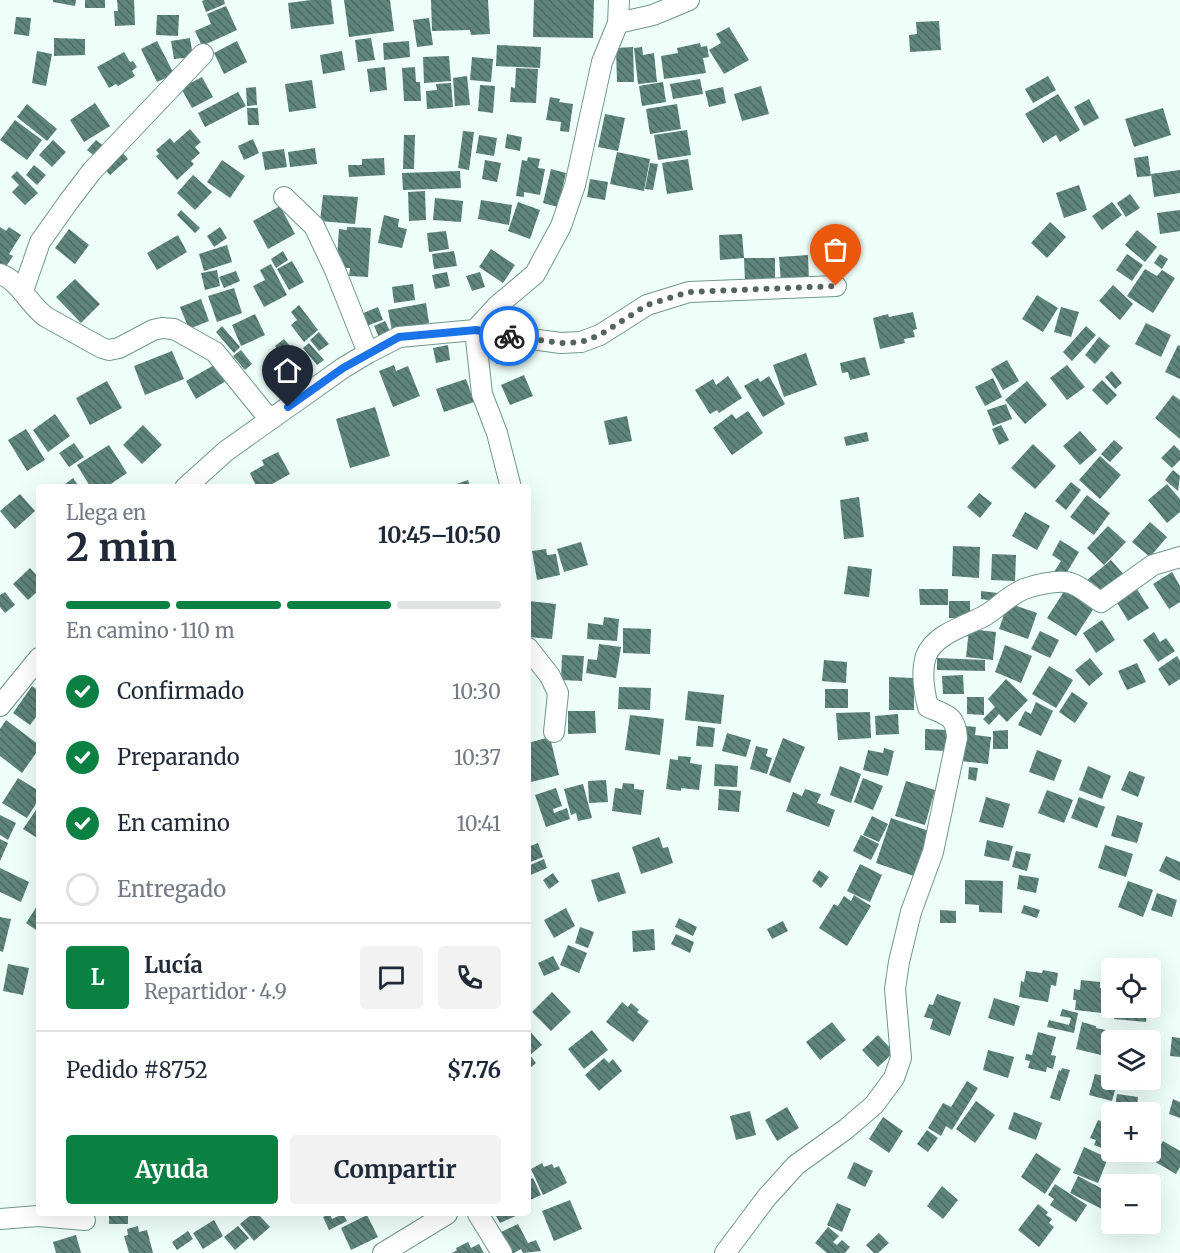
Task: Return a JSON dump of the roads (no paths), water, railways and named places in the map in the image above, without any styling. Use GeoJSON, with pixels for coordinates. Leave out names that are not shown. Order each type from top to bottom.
{"type":"FeatureCollection","features":[{"type":"Feature","properties":{"kind":"street"},"geometry":{"type":"LineString","coordinates":[[510,484],[497,433],[482,394],[476,330],[497,306],[535,274],[561,226],[575,185],[602,62],[618,23],[619,0]]}},
{"type":"Feature","properties":{"kind":"street"},"geometry":{"type":"LineString","coordinates":[[618,23],[653,15],[689,0]]}},
{"type":"Feature","properties":{"kind":"street"},"geometry":{"type":"LineString","coordinates":[[23,291],[40,242],[69,201],[92,171],[202,54]]}},
{"type":"Feature","properties":{"kind":"street"},"geometry":{"type":"LineString","coordinates":[[284,197],[314,226],[335,270],[368,353]]}},
{"type":"Feature","properties":{"kind":"street"},"geometry":{"type":"LineString","coordinates":[[0,274],[12,280],[39,312],[102,348],[109,350],[119,348],[162,327],[174,329],[215,352],[270,420]]}},
{"type":"Feature","properties":{"kind":"street"},"geometry":{"type":"LineString","coordinates":[[189,484],[226,451],[343,368],[399,337],[476,330],[561,343],[581,342],[600,335],[647,305],[689,292],[836,286]]}},
{"type":"Feature","properties":{"kind":"street"},"geometry":{"type":"LineString","coordinates":[[725,1253],[767,1197],[796,1165],[846,1130],[874,1105],[894,1078],[901,1058],[895,989],[899,962],[911,912],[933,852],[957,738],[957,727],[953,719],[928,706],[924,671],[926,656],[933,645],[952,631],[987,614],[1005,599],[1026,588],[1066,582],[1076,585],[1101,602],[1153,565],[1180,557]]}},
{"type":"Feature","properties":{"kind":"street"},"geometry":{"type":"LineString","coordinates":[[531,652],[550,676],[558,693],[554,732]]}},
{"type":"Feature","properties":{"kind":"street"},"geometry":{"type":"LineString","coordinates":[[0,706],[32,678]]}},
{"type":"Feature","properties":{"kind":"street"},"geometry":{"type":"LineString","coordinates":[[0,1219],[38,1216],[85,1220]]}},
{"type":"Feature","properties":{"kind":"street"},"geometry":{"type":"LineString","coordinates":[[383,1253],[444,1216]]}},
{"type":"Feature","properties":{"kind":"street"},"geometry":{"type":"LineString","coordinates":[[479,1216],[502,1253]]}}]}
